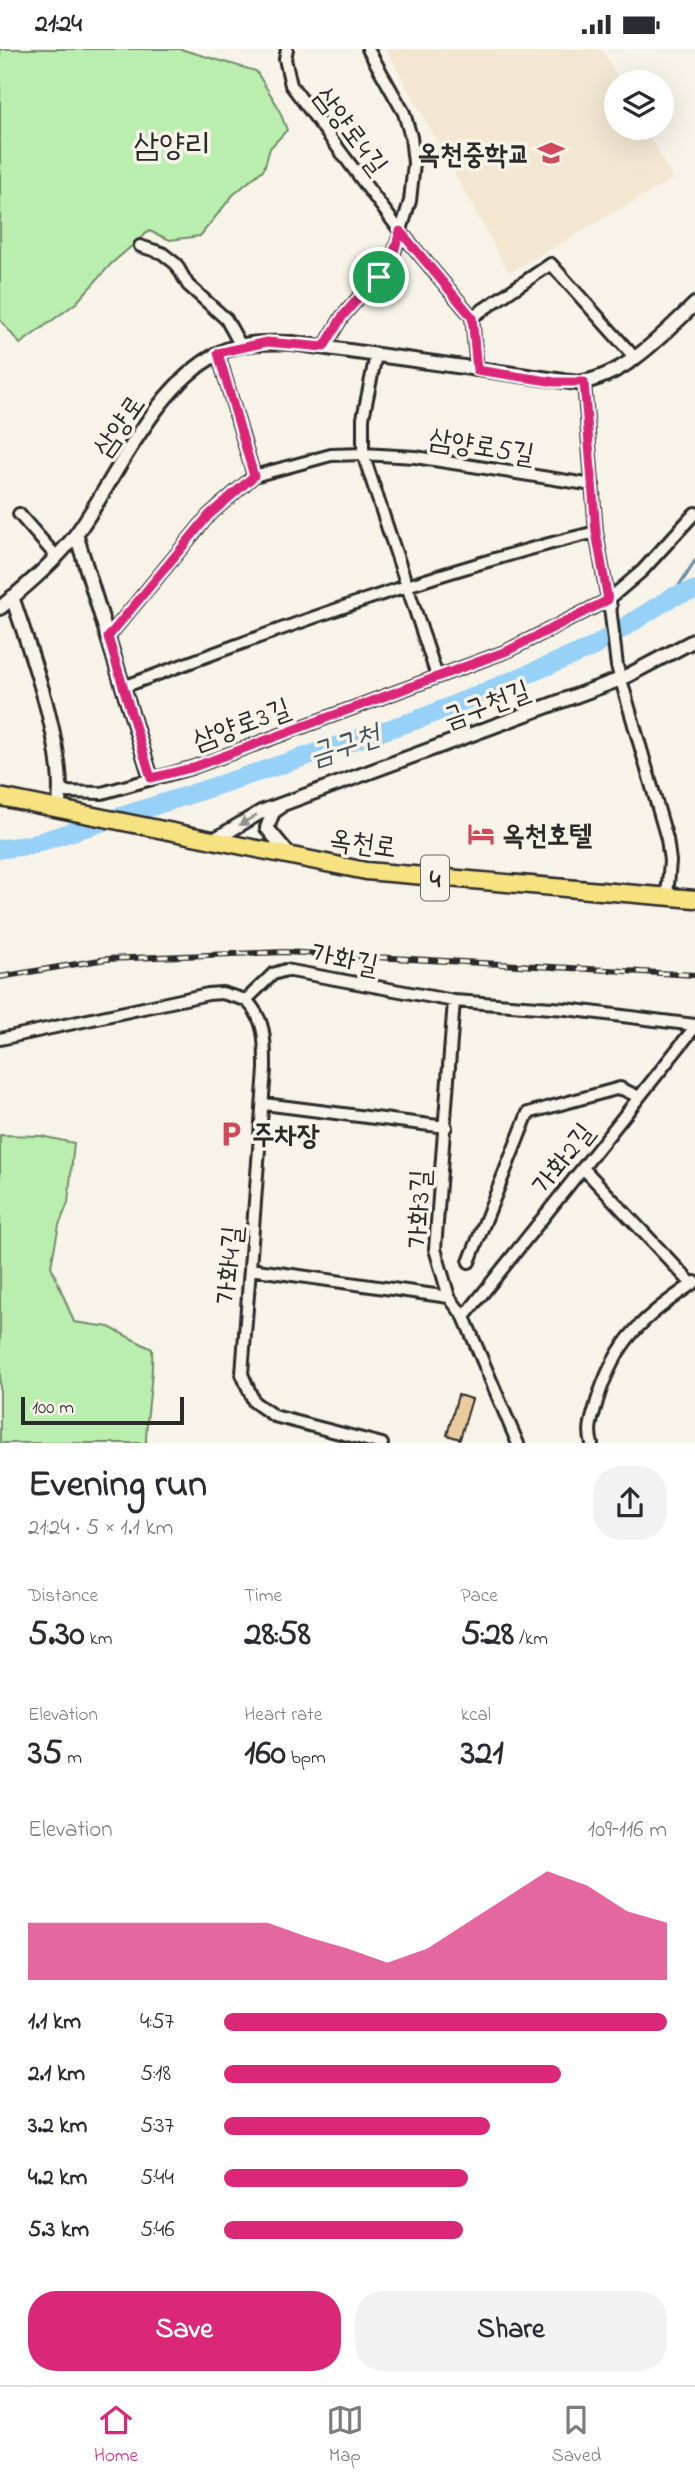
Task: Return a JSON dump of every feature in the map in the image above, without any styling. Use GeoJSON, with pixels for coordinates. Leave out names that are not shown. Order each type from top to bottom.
{"type":"FeatureCollection","features":[{"type":"Feature","properties":{"kind":"main road","name":"4"},"geometry":{"type":"LineString","coordinates":[[0,797],[58,809]]}},
{"type":"Feature","properties":{"kind":"main road","name":"옥천로"},"geometry":{"type":"LineString","coordinates":[[58,809],[211,842],[379,873],[695,899]]}},
{"type":"Feature","properties":{"kind":"street","name":"삼양로4길"},"geometry":{"type":"LineString","coordinates":[[287,49],[285,59],[290,85],[400,231]]}},
{"type":"Feature","properties":{"kind":"street","name":"삼양로4길"},"geometry":{"type":"LineString","coordinates":[[324,347],[342,317],[392,259],[410,201],[414,163],[411,137],[404,113],[368,49]]}},
{"type":"Feature","properties":{"kind":"street"},"geometry":{"type":"LineString","coordinates":[[400,231],[472,317],[477,370]]}},
{"type":"Feature","properties":{"kind":"street"},"geometry":{"type":"LineString","coordinates":[[140,246],[162,253],[176,264],[188,285],[226,319],[241,346]]}},
{"type":"Feature","properties":{"kind":"street"},"geometry":{"type":"LineString","coordinates":[[472,317],[551,264],[635,358]]}},
{"type":"Feature","properties":{"kind":"street","name":"삼양로"},"geometry":{"type":"LineString","coordinates":[[0,608],[76,534],[133,443],[169,397],[187,376],[218,353],[267,342],[324,347],[555,382],[584,382],[616,372],[693,309]]}},
{"type":"Feature","properties":{"kind":"street"},"geometry":{"type":"LineString","coordinates":[[108,637],[209,515],[254,476],[218,353]]}},
{"type":"Feature","properties":{"kind":"street"},"geometry":{"type":"LineString","coordinates":[[376,355],[363,418],[363,454],[437,676],[507,651],[609,603],[695,513]]}},
{"type":"Feature","properties":{"kind":"street"},"geometry":{"type":"LineString","coordinates":[[584,382],[596,532],[617,666],[667,839],[670,861],[667,897]]}},
{"type":"Feature","properties":{"kind":"street","name":"삼양로5길"},"geometry":{"type":"LineString","coordinates":[[254,476],[331,455],[363,454],[415,457],[593,485]]}},
{"type":"Feature","properties":{"kind":"street"},"geometry":{"type":"LineString","coordinates":[[19,514],[55,555]]}},
{"type":"Feature","properties":{"kind":"street"},"geometry":{"type":"LineString","coordinates":[[124,687],[407,585],[511,552],[596,532]]}},
{"type":"Feature","properties":{"kind":"street"},"geometry":{"type":"LineString","coordinates":[[76,534],[151,778]]}},
{"type":"Feature","properties":{"kind":"street"},"geometry":{"type":"LineString","coordinates":[[12,597],[57,755],[62,792],[58,809]]}},
{"type":"Feature","properties":{"kind":"street","name":"금구천길"},"geometry":{"type":"LineString","coordinates":[[211,842],[261,812],[621,679],[695,641]]}},
{"type":"Feature","properties":{"kind":"street","name":"삼양로3길"},"geometry":{"type":"LineString","coordinates":[[62,792],[102,793],[191,768],[437,676]]}},
{"type":"Feature","properties":{"kind":"street"},"geometry":{"type":"LineString","coordinates":[[288,802],[273,812],[267,828],[292,858]]}},
{"type":"Feature","properties":{"kind":"street","name":"가화길"},"geometry":{"type":"LineString","coordinates":[[246,1000],[273,974],[286,970],[454,1001],[566,1009],[695,1026]]}},
{"type":"Feature","properties":{"kind":"street"},"geometry":{"type":"LineString","coordinates":[[0,1039],[208,994],[222,993],[246,1000]]}},
{"type":"Feature","properties":{"kind":"street","name":"가화4길"},"geometry":{"type":"LineString","coordinates":[[246,1000],[260,1019],[265,1035],[264,1104],[242,1374],[254,1402],[274,1416],[378,1443]]}},
{"type":"Feature","properties":{"kind":"street","name":"가화3길"},"geometry":{"type":"LineString","coordinates":[[454,1001],[435,1249],[449,1297],[464,1317],[518,1443]]}},
{"type":"Feature","properties":{"kind":"street","name":"가화2길"},"geometry":{"type":"LineString","coordinates":[[464,1317],[695,1026]]}},
{"type":"Feature","properties":{"kind":"street"},"geometry":{"type":"LineString","coordinates":[[469,1262],[528,1113],[620,1088],[639,1097]]}},
{"type":"Feature","properties":{"kind":"street"},"geometry":{"type":"LineString","coordinates":[[264,1104],[446,1127]]}},
{"type":"Feature","properties":{"kind":"street"},"geometry":{"type":"LineString","coordinates":[[583,1168],[693,1283],[641,1322],[626,1338],[605,1375],[588,1431],[592,1443]]}},
{"type":"Feature","properties":{"kind":"street"},"geometry":{"type":"LineString","coordinates":[[250,1269],[449,1297]]}},
{"type":"Feature","properties":{"kind":"shaded area","name":"옥천중학교"},"geometry":{"type":"Polygon","coordinates":[[[386,49],[602,49],[613,70],[604,70],[604,140],[652,140],[673,179],[509,273],[386,49]]]}},
{"type":"Feature","properties":{"kind":"green space"},"geometry":{"type":"Polygon","coordinates":[[[0,49],[180,49],[256,71],[277,105],[287,130],[270,148],[264,169],[233,195],[200,236],[170,240],[149,231],[111,264],[76,303],[20,344],[0,320],[0,49]]]}},
{"type":"Feature","properties":{"kind":"green space"},"geometry":{"type":"Polygon","coordinates":[[[0,1135],[41,1136],[74,1143],[68,1203],[59,1225],[51,1266],[74,1322],[109,1327],[152,1349],[146,1443],[0,1443],[0,1135]]]}},
{"type":"Feature","properties":{"kind":"building"},"geometry":{"type":"Polygon","coordinates":[[[458,1395],[472,1399],[460,1439],[447,1435],[458,1395]]]}},
{"type":"Feature","properties":{"kind":"waterway","name":"금구천"},"geometry":{"type":"LineString","coordinates":[[672,597],[695,561]]}},
{"type":"Feature","properties":{"kind":"waterway","name":"금구천"},"geometry":{"type":"LineString","coordinates":[[0,849],[30,845],[422,718],[593,647],[672,597],[695,590]]}},
{"type":"Feature","properties":{"kind":"railway"},"geometry":{"type":"LineString","coordinates":[[0,977],[106,959],[285,952],[695,975]]}},
{"type":"Feature","properties":{"kind":"place","name":"옥천중학교"},"geometry":{"type":"Point","coordinates":[551,153]}},
{"type":"Feature","properties":{"kind":"place","name":"옥천호텔"},"geometry":{"type":"Point","coordinates":[481,834]}},
{"type":"Feature","properties":{"kind":"place","name":"주차장"},"geometry":{"type":"Point","coordinates":[231,1134]}},
{"type":"Feature","properties":{"kind":"district","name":"삼양리"},"geometry":{"type":"Point","coordinates":[172,144]}},
{"type":"Feature","properties":{"kind":"route"},"geometry":{"type":"LineString","coordinates":[[400,231],[472,317],[477,370],[555,382],[584,382],[596,532],[608,600],[507,651],[191,768],[151,778],[108,637],[209,515],[254,476],[218,353],[267,342],[324,347],[342,317],[363,291],[379,277],[392,259],[400,231]]}}]}
